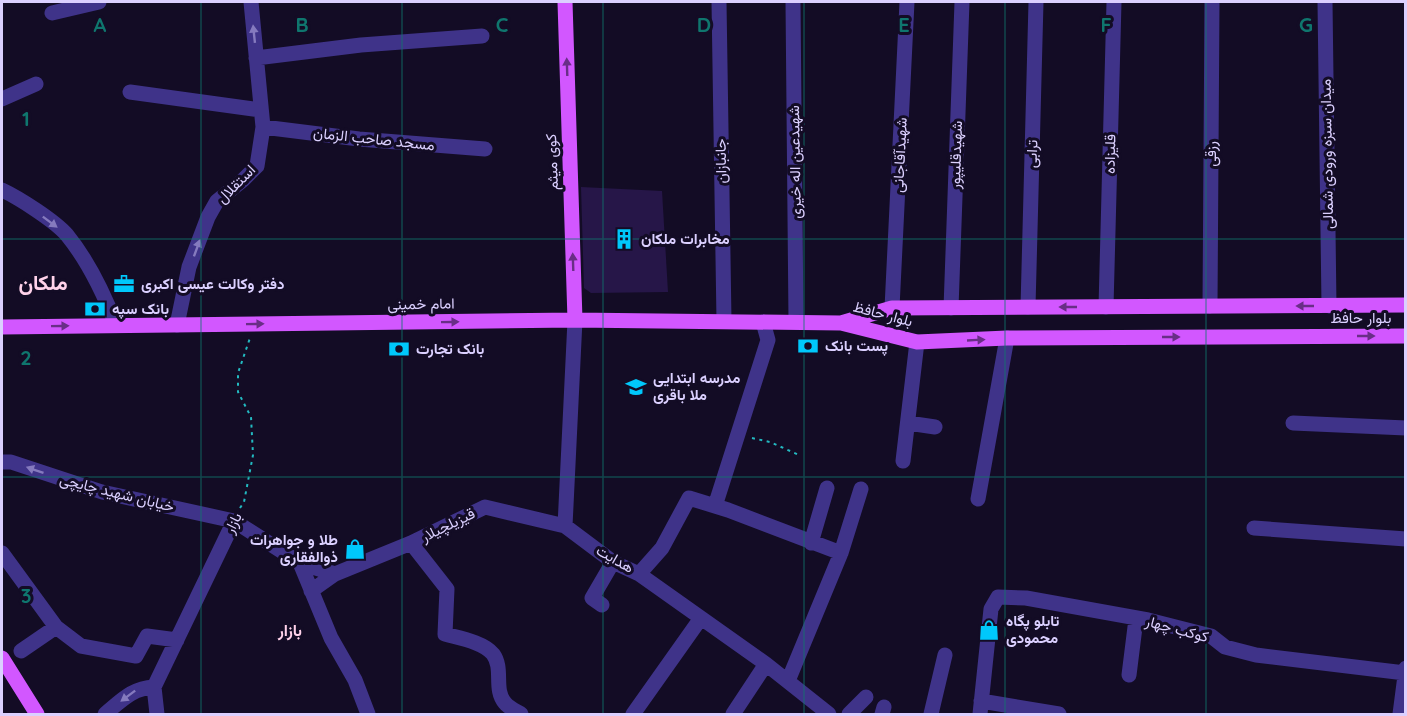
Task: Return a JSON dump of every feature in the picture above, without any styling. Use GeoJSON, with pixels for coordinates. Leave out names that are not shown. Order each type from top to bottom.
{"type":"FeatureCollection","features":[{"type":"Feature","properties":{"kind":"main road","name":"کوی میثم"},"geometry":{"type":"LineString","coordinates":[[565,2],[575,320]]}},
{"type":"Feature","properties":{"kind":"main road","name":"بلوار حافظ"},"geometry":{"type":"LineString","coordinates":[[841,323],[892,308],[1406,305]]}},
{"type":"Feature","properties":{"kind":"main road","name":"امام خمینی"},"geometry":{"type":"LineString","coordinates":[[2,327],[575,320],[841,323]]}},
{"type":"Feature","properties":{"kind":"main road","name":"بلوار حافظ"},"geometry":{"type":"LineString","coordinates":[[841,323],[917,342],[1007,338],[1406,336]]}},
{"type":"Feature","properties":{"kind":"main road"},"geometry":{"type":"LineString","coordinates":[[2,658],[37,714]]}},
{"type":"Feature","properties":{"kind":"street"},"geometry":{"type":"LineString","coordinates":[[52,13],[99,2]]}},
{"type":"Feature","properties":{"kind":"street","name":"استقلال"},"geometry":{"type":"LineString","coordinates":[[177,325],[189,267],[208,217],[217,201],[257,166],[262,127],[251,2]]}},
{"type":"Feature","properties":{"kind":"street","name":"جانبازان"},"geometry":{"type":"LineString","coordinates":[[719,2],[724,321]]}},
{"type":"Feature","properties":{"kind":"street","name":"شهیدعین اله خیری"},"geometry":{"type":"LineString","coordinates":[[793,2],[796,322]]}},
{"type":"Feature","properties":{"kind":"street","name":"شهیدآقاجانی"},"geometry":{"type":"LineString","coordinates":[[892,308],[907,2]]}},
{"type":"Feature","properties":{"kind":"street","name":"شهیدقلیپور"},"geometry":{"type":"LineString","coordinates":[[951,308],[962,2]]}},
{"type":"Feature","properties":{"kind":"street","name":"ترابی"},"geometry":{"type":"LineString","coordinates":[[1028,307],[1036,2]]}},
{"type":"Feature","properties":{"kind":"street","name":"قلیزاده"},"geometry":{"type":"LineString","coordinates":[[1106,307],[1114,2]]}},
{"type":"Feature","properties":{"kind":"street","name":"رزقی"},"geometry":{"type":"LineString","coordinates":[[1210,306],[1212,2]]}},
{"type":"Feature","properties":{"kind":"street","name":"میدان سبزه ورودی شمالی"},"geometry":{"type":"LineString","coordinates":[[1325,2],[1329,306]]}},
{"type":"Feature","properties":{"kind":"street"},"geometry":{"type":"LineString","coordinates":[[256,58],[361,45],[482,36]]}},
{"type":"Feature","properties":{"kind":"street"},"geometry":{"type":"LineString","coordinates":[[2,99],[36,84]]}},
{"type":"Feature","properties":{"kind":"street"},"geometry":{"type":"LineString","coordinates":[[130,92],[261,110]]}},
{"type":"Feature","properties":{"kind":"street","name":"مسجد صاحب الزمان"},"geometry":{"type":"LineString","coordinates":[[262,127],[359,139],[485,148]]}},
{"type":"Feature","properties":{"kind":"street"},"geometry":{"type":"LineString","coordinates":[[2,190],[20,199],[66,234],[103,290],[116,325]]}},
{"type":"Feature","properties":{"kind":"street"},"geometry":{"type":"LineString","coordinates":[[565,526],[575,320]]}},
{"type":"Feature","properties":{"kind":"street"},"geometry":{"type":"LineString","coordinates":[[715,506],[768,340],[763,322]]}},
{"type":"Feature","properties":{"kind":"street"},"geometry":{"type":"LineString","coordinates":[[978,499],[1007,338]]}},
{"type":"Feature","properties":{"kind":"street"},"geometry":{"type":"LineString","coordinates":[[903,460],[917,342]]}},
{"type":"Feature","properties":{"kind":"street"},"geometry":{"type":"LineString","coordinates":[[908,423],[935,427]]}},
{"type":"Feature","properties":{"kind":"street"},"geometry":{"type":"LineString","coordinates":[[1293,423],[1406,428]]}},
{"type":"Feature","properties":{"kind":"street","name":"خیابان شهید چایچی"},"geometry":{"type":"LineString","coordinates":[[2,462],[11,462],[102,492],[234,521]]}},
{"type":"Feature","properties":{"kind":"street"},"geometry":{"type":"LineString","coordinates":[[811,543],[827,488]]}},
{"type":"Feature","properties":{"kind":"street"},"geometry":{"type":"LineString","coordinates":[[788,681],[841,553],[861,489]]}},
{"type":"Feature","properties":{"kind":"street"},"geometry":{"type":"LineString","coordinates":[[639,574],[662,548],[689,498],[841,553]]}},
{"type":"Feature","properties":{"kind":"street","name":"قیزیلچیلار"},"geometry":{"type":"LineString","coordinates":[[311,591],[335,574],[411,543],[485,507],[565,526]]}},
{"type":"Feature","properties":{"kind":"street"},"geometry":{"type":"LineString","coordinates":[[234,521],[300,563],[335,574]]}},
{"type":"Feature","properties":{"kind":"street","name":"بازار"},"geometry":{"type":"LineString","coordinates":[[154,687],[234,521]]}},
{"type":"Feature","properties":{"kind":"street","name":"هدایت"},"geometry":{"type":"LineString","coordinates":[[565,526],[613,562],[639,574],[766,664],[830,714]]}},
{"type":"Feature","properties":{"kind":"street"},"geometry":{"type":"LineString","coordinates":[[1254,528],[1406,539]]}},
{"type":"Feature","properties":{"kind":"street"},"geometry":{"type":"LineString","coordinates":[[411,543],[447,589],[445,634],[482,646],[492,653],[498,664],[499,693],[506,704],[521,714]]}},
{"type":"Feature","properties":{"kind":"street"},"geometry":{"type":"LineString","coordinates":[[2,553],[56,627],[81,646],[136,656],[147,636],[177,640]]}},
{"type":"Feature","properties":{"kind":"street"},"geometry":{"type":"LineString","coordinates":[[602,605],[592,598],[613,562]]}},
{"type":"Feature","properties":{"kind":"street"},"geometry":{"type":"LineString","coordinates":[[300,563],[331,638],[355,680],[368,714]]}},
{"type":"Feature","properties":{"kind":"street","name":"کوکب چهار"},"geometry":{"type":"LineString","coordinates":[[980,708],[991,609],[998,597],[1018,597],[1136,619],[1211,636],[1225,647],[1256,656],[1405,673]]}},
{"type":"Feature","properties":{"kind":"street"},"geometry":{"type":"LineString","coordinates":[[633,714],[701,618]]}},
{"type":"Feature","properties":{"kind":"street"},"geometry":{"type":"LineString","coordinates":[[1128,675],[1136,619]]}},
{"type":"Feature","properties":{"kind":"street"},"geometry":{"type":"LineString","coordinates":[[21,651],[56,627]]}},
{"type":"Feature","properties":{"kind":"street"},"geometry":{"type":"LineString","coordinates":[[931,714],[945,655]]}},
{"type":"Feature","properties":{"kind":"street"},"geometry":{"type":"LineString","coordinates":[[733,714],[766,664]]}},
{"type":"Feature","properties":{"kind":"street"},"geometry":{"type":"LineString","coordinates":[[1400,714],[1406,668]]}},
{"type":"Feature","properties":{"kind":"street"},"geometry":{"type":"LineString","coordinates":[[105,714],[131,692],[141,687],[154,687],[157,714]]}},
{"type":"Feature","properties":{"kind":"street"},"geometry":{"type":"LineString","coordinates":[[849,714],[866,697]]}},
{"type":"Feature","properties":{"kind":"street"},"geometry":{"type":"LineString","coordinates":[[980,708],[1059,714]]}},
{"type":"Feature","properties":{"kind":"path","name":"بازار"},"geometry":{"type":"LineString","coordinates":[[234,521],[244,502],[253,455],[251,417],[238,392],[238,373],[254,324]]}},
{"type":"Feature","properties":{"kind":"path"},"geometry":{"type":"LineString","coordinates":[[738,434],[770,442],[799,455]]}},
{"type":"Feature","properties":{"kind":"building","name":"مخابرات ملکان"},"geometry":{"type":"Polygon","coordinates":[[[581,187],[662,191],[668,292],[591,293],[584,288],[581,187]]]}},
{"type":"Feature","properties":{"kind":"place","name":"مخابرات ملکان"},"geometry":{"type":"Point","coordinates":[624,239]}},
{"type":"Feature","properties":{"kind":"place","name":"دفتر وکالت عیسی اکبری"},"geometry":{"type":"Point","coordinates":[124,284]}},
{"type":"Feature","properties":{"kind":"place","name":"بانک سپه"},"geometry":{"type":"Point","coordinates":[95,309]}},
{"type":"Feature","properties":{"kind":"place","name":"پست بانک"},"geometry":{"type":"Point","coordinates":[808,346]}},
{"type":"Feature","properties":{"kind":"place","name":"بانک تجارت"},"geometry":{"type":"Point","coordinates":[399,349]}},
{"type":"Feature","properties":{"kind":"place","name":"مدرسه ابتدایی ملا باقری"},"geometry":{"type":"Point","coordinates":[636,387]}},
{"type":"Feature","properties":{"kind":"place","name":"طلا و جواهرات ذوالفقاری"},"geometry":{"type":"Point","coordinates":[355,549]}},
{"type":"Feature","properties":{"kind":"place","name":"تابلو پگاه محمودی"},"geometry":{"type":"Point","coordinates":[989,630]}},
{"type":"Feature","properties":{"kind":"district","name":"ملکان"},"geometry":{"type":"Point","coordinates":[43,283]}},
{"type":"Feature","properties":{"kind":"district","name":"بازار"},"geometry":{"type":"Point","coordinates":[290,630]}}]}
